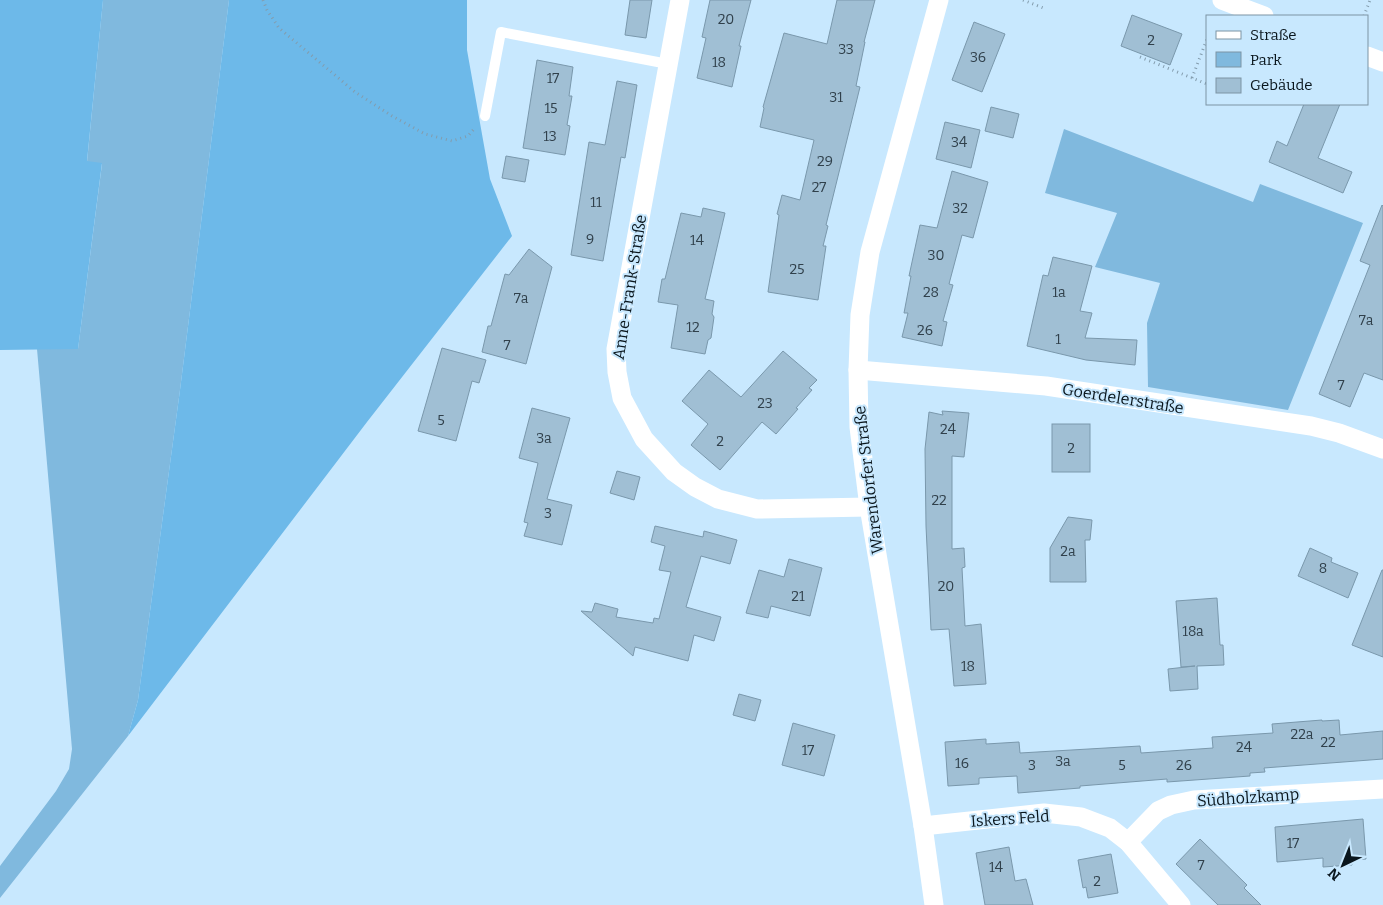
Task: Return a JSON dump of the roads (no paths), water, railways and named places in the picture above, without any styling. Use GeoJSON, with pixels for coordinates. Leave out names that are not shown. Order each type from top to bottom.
{"type":"FeatureCollection","features":[{"type":"Feature","properties":{"kind":"street","name":"Anne-Frank-Straße"},"geometry":{"type":"LineString","coordinates":[[680,0],[616,349],[617,372],[622,398],[644,439],[674,472],[718,498],[757,509],[869,506]]}},
{"type":"Feature","properties":{"kind":"street","name":"Warendorfer Straße"},"geometry":{"type":"LineString","coordinates":[[934,905],[923,826],[869,506],[860,427],[858,370],[860,315],[870,252],[939,0]]}},
{"type":"Feature","properties":{"kind":"street"},"geometry":{"type":"LineString","coordinates":[[1222,0],[1261,15]]}},
{"type":"Feature","properties":{"kind":"street"},"geometry":{"type":"LineString","coordinates":[[1368,56],[1383,62]]}},
{"type":"Feature","properties":{"kind":"street","name":"Goerdelerstraße"},"geometry":{"type":"LineString","coordinates":[[858,370],[1046,386],[1311,426],[1383,448]]}},
{"type":"Feature","properties":{"kind":"street","name":"Südholzkamp"},"geometry":{"type":"LineString","coordinates":[[1128,842],[1158,811],[1171,805],[1194,800],[1383,789]]}},
{"type":"Feature","properties":{"kind":"street","name":"Iskers Feld"},"geometry":{"type":"LineString","coordinates":[[923,826],[1044,813],[1081,817],[1110,828],[1128,842],[1181,905]]}},
{"type":"Feature","properties":{"kind":"lane"},"geometry":{"type":"LineString","coordinates":[[485,116],[501,32],[668,64]]}}]}
